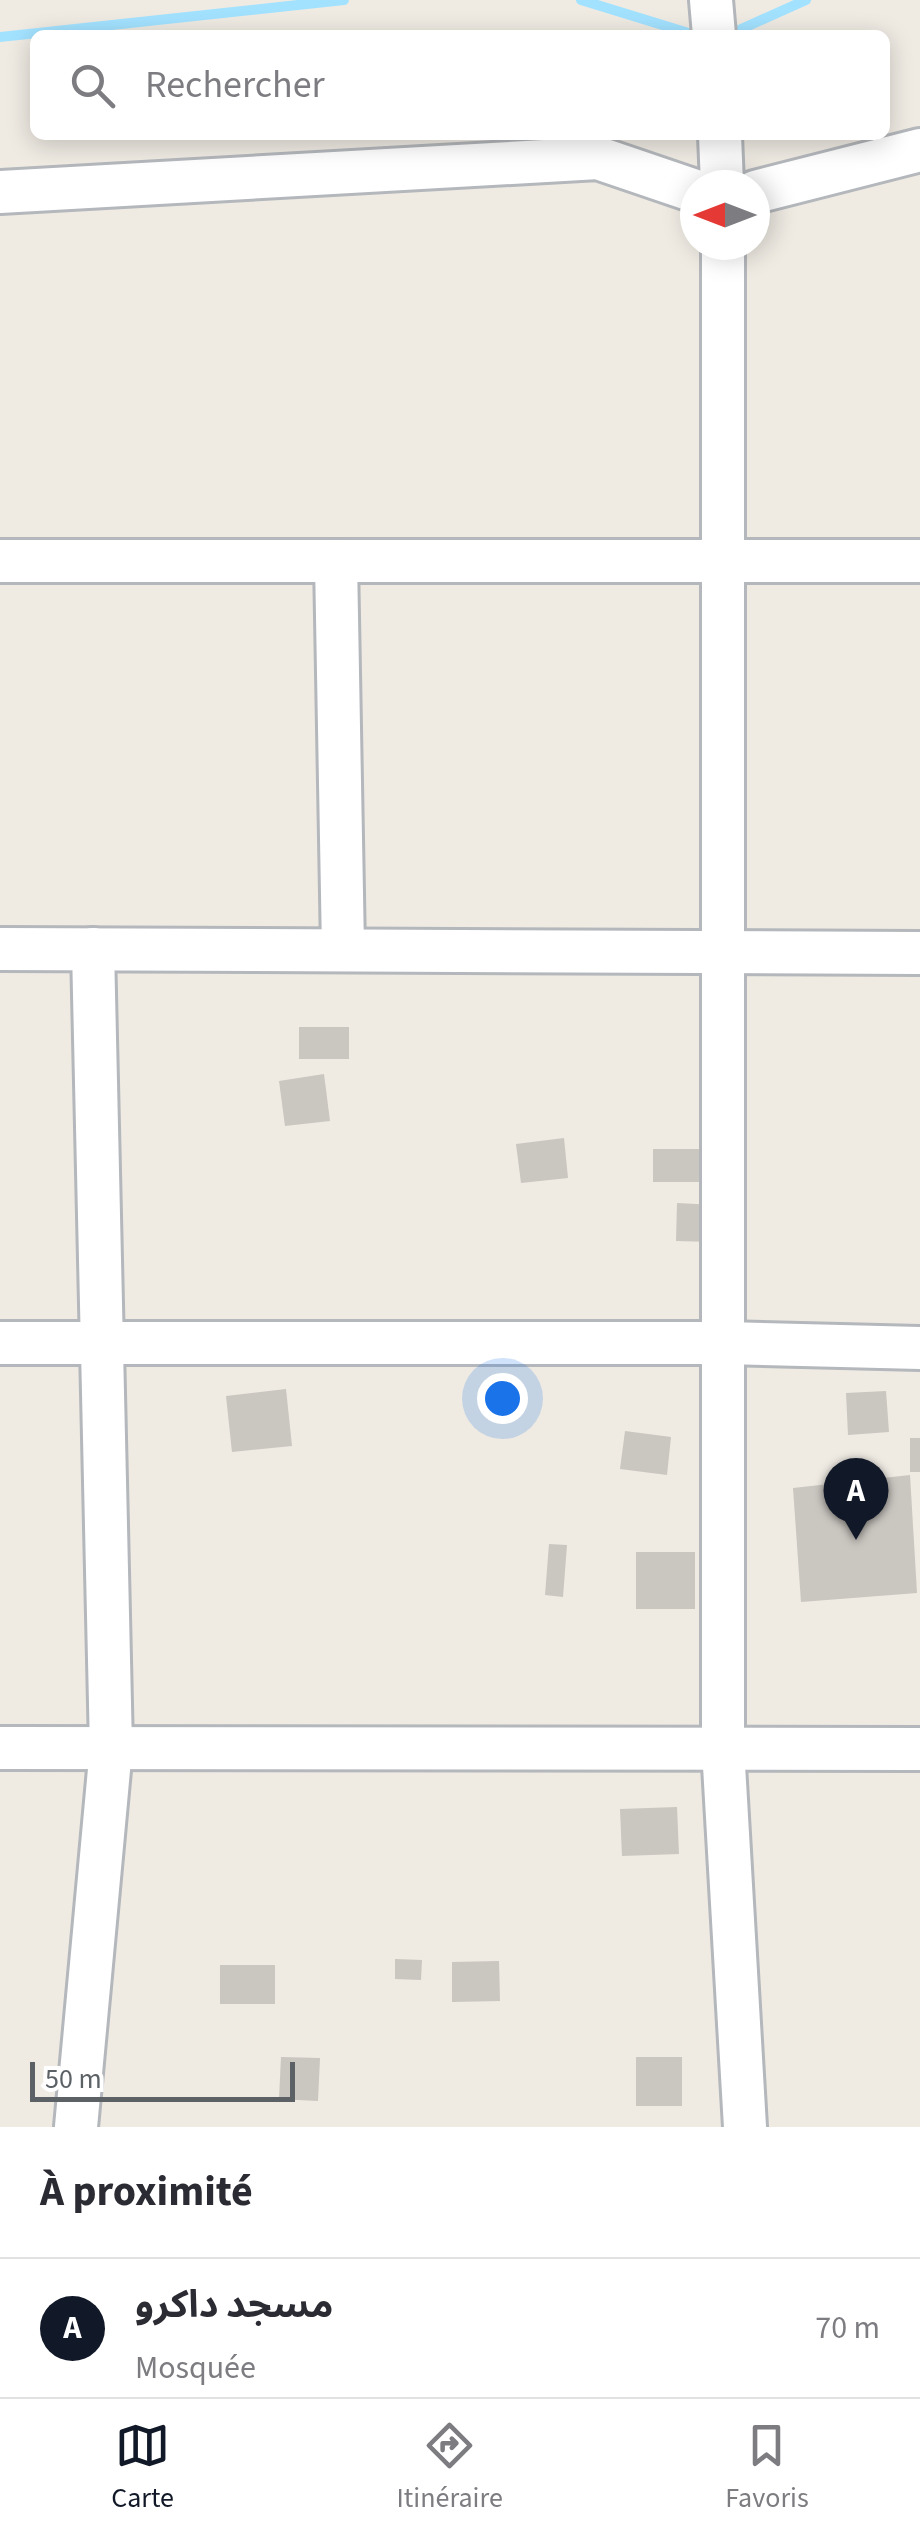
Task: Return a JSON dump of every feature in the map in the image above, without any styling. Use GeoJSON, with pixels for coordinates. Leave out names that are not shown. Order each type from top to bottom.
{"type":"FeatureCollection","features":[{"type":"Feature","properties":{"kind":"street"},"geometry":{"type":"LineString","coordinates":[[711,0],[714,30]]}},
{"type":"Feature","properties":{"kind":"street"},"geometry":{"type":"LineString","coordinates":[[720,140],[721,170]]}},
{"type":"Feature","properties":{"kind":"street"},"geometry":{"type":"LineString","coordinates":[[770,188],[920,150]]}},
{"type":"Feature","properties":{"kind":"street"},"geometry":{"type":"LineString","coordinates":[[0,192],[598,158],[680,186]]}},
{"type":"Feature","properties":{"kind":"street"},"geometry":{"type":"LineString","coordinates":[[723,260],[723,1748],[744,2127]]}},
{"type":"Feature","properties":{"kind":"street"},"geometry":{"type":"LineString","coordinates":[[0,561],[920,561]]}},
{"type":"Feature","properties":{"kind":"street"},"geometry":{"type":"LineString","coordinates":[[336,562],[343,950]]}},
{"type":"Feature","properties":{"kind":"street"},"geometry":{"type":"LineString","coordinates":[[0,949],[920,953]]}},
{"type":"Feature","properties":{"kind":"street"},"geometry":{"type":"LineString","coordinates":[[76,2127],[112,1748],[99,1343],[93,949]]}},
{"type":"Feature","properties":{"kind":"street"},"geometry":{"type":"LineString","coordinates":[[0,1343],[725,1343],[920,1348]]}},
{"type":"Feature","properties":{"kind":"street"},"geometry":{"type":"LineString","coordinates":[[0,1748],[920,1749]]}},
{"type":"Feature","properties":{"kind":"building"},"geometry":{"type":"Polygon","coordinates":[[[299,1027],[349,1027],[349,1059],[299,1059],[299,1027]]]}},
{"type":"Feature","properties":{"kind":"building"},"geometry":{"type":"Polygon","coordinates":[[[324,1074],[330,1121],[285,1126],[279,1081],[324,1074]]]}},
{"type":"Feature","properties":{"kind":"building"},"geometry":{"type":"Polygon","coordinates":[[[564,1138],[568,1178],[521,1183],[516,1144],[564,1138]]]}},
{"type":"Feature","properties":{"kind":"building"},"geometry":{"type":"Polygon","coordinates":[[[653,1149],[704,1149],[704,1182],[653,1182],[653,1149]]]}},
{"type":"Feature","properties":{"kind":"building"},"geometry":{"type":"Polygon","coordinates":[[[677,1203],[715,1205],[714,1242],[676,1241],[677,1203]]]}},
{"type":"Feature","properties":{"kind":"building"},"geometry":{"type":"Polygon","coordinates":[[[286,1389],[292,1446],[232,1452],[226,1396],[286,1389]]]}},
{"type":"Feature","properties":{"kind":"building"},"geometry":{"type":"Polygon","coordinates":[[[886,1391],[889,1432],[848,1435],[846,1393],[886,1391]]]}},
{"type":"Feature","properties":{"kind":"building"},"geometry":{"type":"Polygon","coordinates":[[[625,1431],[671,1437],[667,1475],[620,1469],[625,1431]]]}},
{"type":"Feature","properties":{"kind":"building"},"geometry":{"type":"Polygon","coordinates":[[[910,1438],[920,1438],[920,1472],[910,1472],[910,1438]]]}},
{"type":"Feature","properties":{"kind":"building"},"geometry":{"type":"Polygon","coordinates":[[[910,1475],[917,1593],[801,1602],[793,1488],[910,1475]]]}},
{"type":"Feature","properties":{"kind":"building"},"geometry":{"type":"Polygon","coordinates":[[[549,1544],[567,1545],[563,1597],[545,1595],[549,1544]]]}},
{"type":"Feature","properties":{"kind":"building"},"geometry":{"type":"Polygon","coordinates":[[[636,1552],[695,1552],[695,1609],[636,1609],[636,1552]]]}},
{"type":"Feature","properties":{"kind":"building"},"geometry":{"type":"Polygon","coordinates":[[[677,1807],[679,1854],[622,1856],[620,1809],[677,1807]]]}},
{"type":"Feature","properties":{"kind":"building"},"geometry":{"type":"Polygon","coordinates":[[[395,1959],[422,1960],[421,1980],[395,1979],[395,1959]]]}},
{"type":"Feature","properties":{"kind":"building"},"geometry":{"type":"Polygon","coordinates":[[[499,1961],[500,2001],[452,2002],[452,1962],[499,1961]]]}},
{"type":"Feature","properties":{"kind":"building"},"geometry":{"type":"Polygon","coordinates":[[[220,1965],[275,1965],[275,2004],[220,2004],[220,1965]]]}},
{"type":"Feature","properties":{"kind":"building"},"geometry":{"type":"Polygon","coordinates":[[[281,2057],[320,2058],[318,2101],[279,2099],[281,2057]]]}},
{"type":"Feature","properties":{"kind":"building"},"geometry":{"type":"Polygon","coordinates":[[[636,2057],[682,2057],[682,2106],[636,2106],[636,2057]]]}},
{"type":"Feature","properties":{"kind":"waterway"},"geometry":{"type":"LineString","coordinates":[[65,30],[344,0]]}},
{"type":"Feature","properties":{"kind":"waterway"},"geometry":{"type":"LineString","coordinates":[[581,0],[679,30]]}},
{"type":"Feature","properties":{"kind":"waterway"},"geometry":{"type":"LineString","coordinates":[[739,30],[806,0]]}},
{"type":"Feature","properties":{"kind":"waterway"},"geometry":{"type":"LineString","coordinates":[[0,37],[30,34]]}},
{"type":"Feature","properties":{"kind":"place","name":"مسجد داكرو"},"geometry":{"type":"Point","coordinates":[856,1540]}}]}
